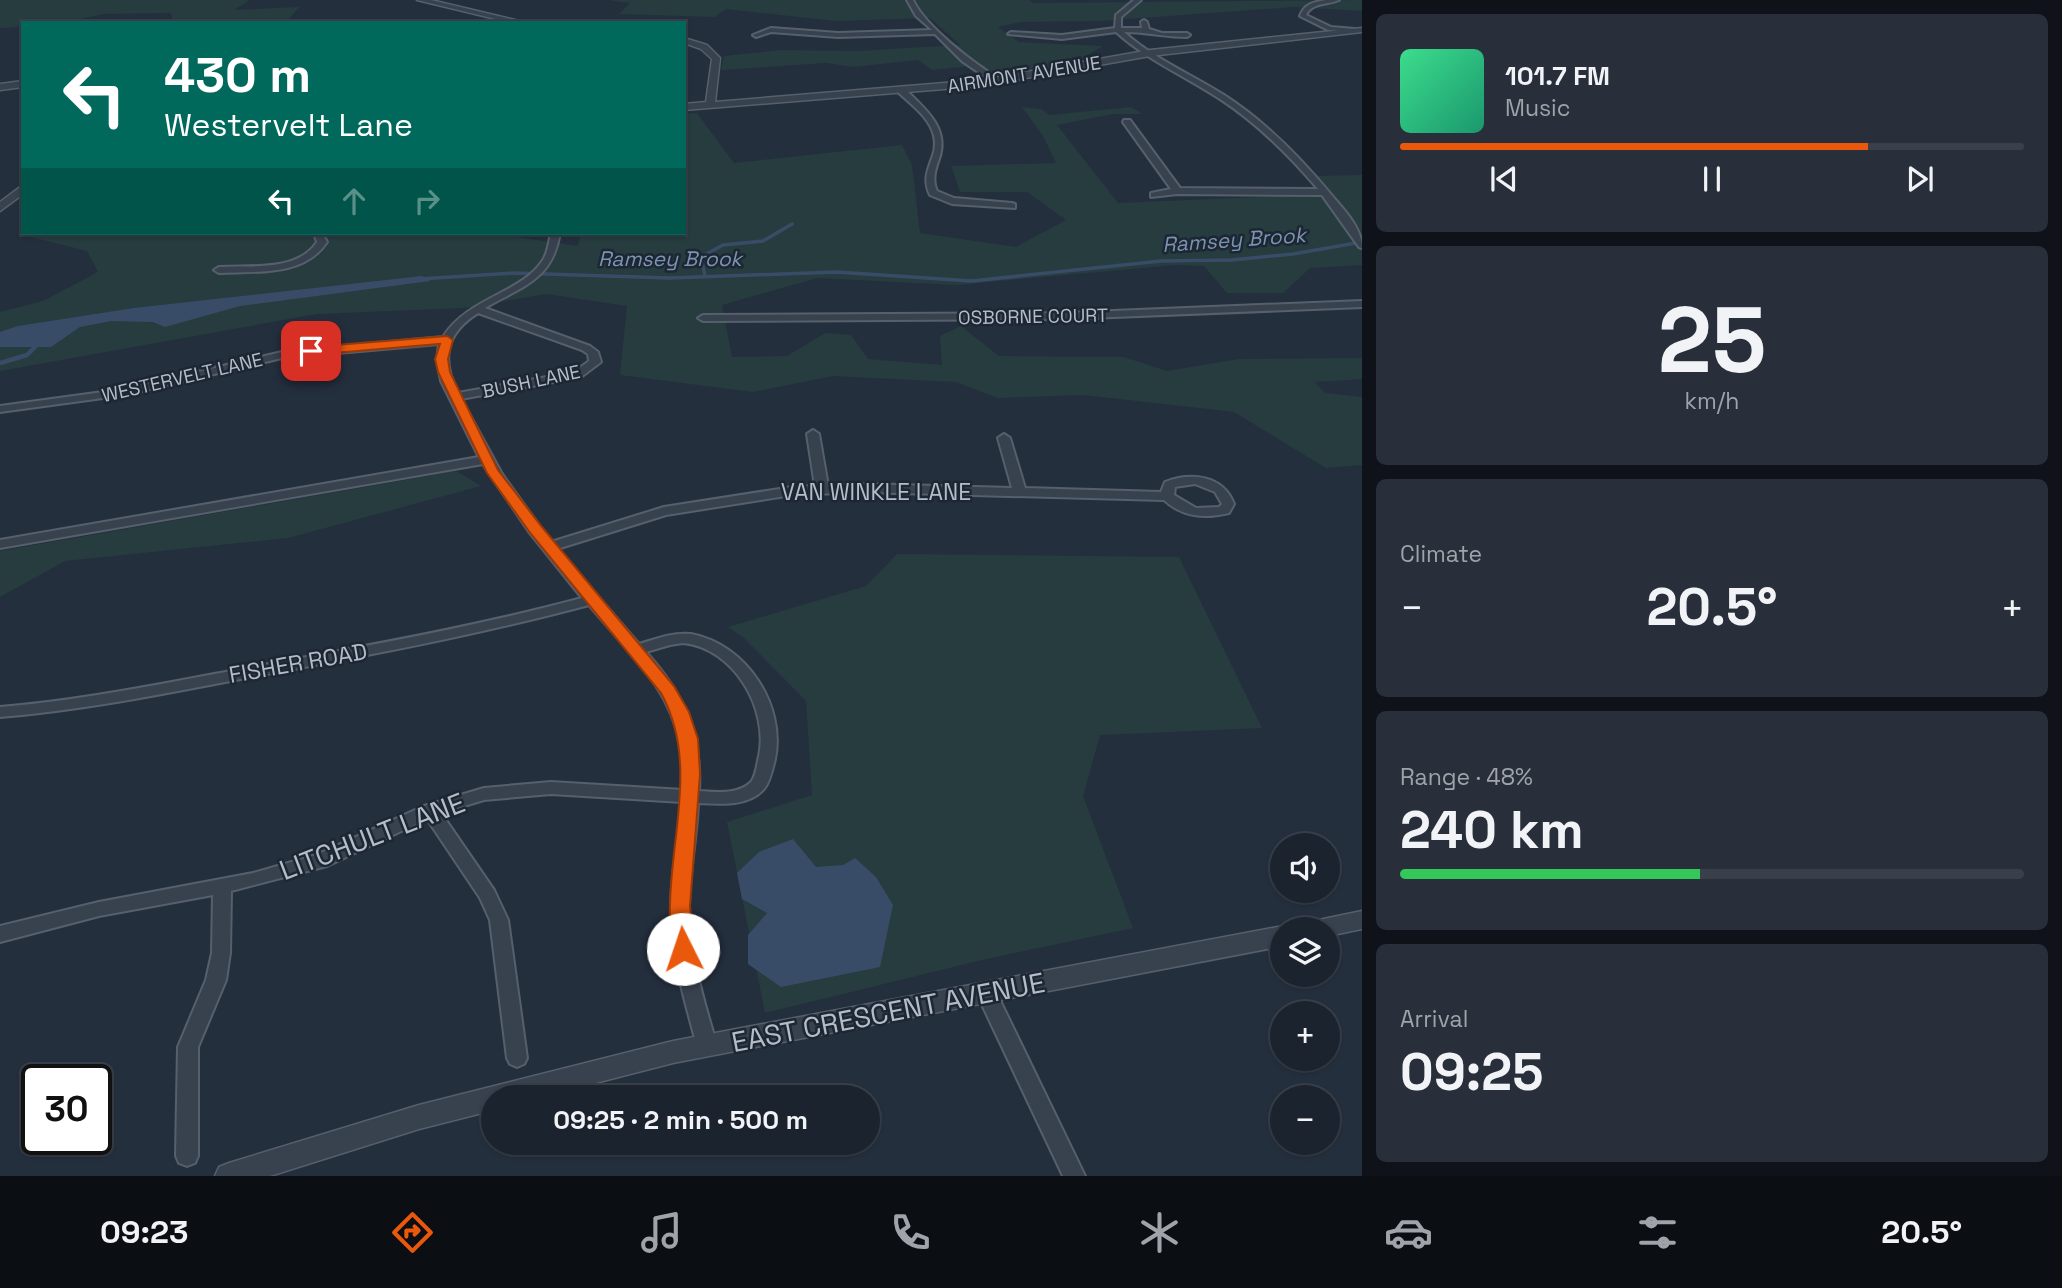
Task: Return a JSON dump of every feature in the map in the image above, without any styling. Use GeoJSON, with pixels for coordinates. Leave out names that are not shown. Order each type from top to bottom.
{"type":"FeatureCollection","features":[{"type":"Feature","properties":{"kind":"street"},"geometry":{"type":"LineString","coordinates":[[421,0],[513,21]]}},
{"type":"Feature","properties":{"kind":"street"},"geometry":{"type":"LineString","coordinates":[[910,0],[915,12],[938,32],[964,62],[997,81]]}},
{"type":"Feature","properties":{"kind":"street"},"geometry":{"type":"LineString","coordinates":[[1118,30],[1118,16],[1138,0]]}},
{"type":"Feature","properties":{"kind":"street"},"geometry":{"type":"LineString","coordinates":[[1317,35],[1303,20],[1305,10],[1314,4],[1336,0]]}},
{"type":"Feature","properties":{"kind":"street"},"geometry":{"type":"LineString","coordinates":[[1303,16],[1330,29],[1358,30]]}},
{"type":"Feature","properties":{"kind":"street"},"geometry":{"type":"LineString","coordinates":[[1144,21],[1146,30]]}},
{"type":"Feature","properties":{"kind":"street"},"geometry":{"type":"LineString","coordinates":[[756,35],[771,30],[838,36],[938,32]]}},
{"type":"Feature","properties":{"kind":"street"},"geometry":{"type":"LineString","coordinates":[[1118,30],[1150,53],[1228,100],[1257,122],[1324,192],[1361,242]]}},
{"type":"Feature","properties":{"kind":"street"},"geometry":{"type":"LineString","coordinates":[[1011,34],[1062,37],[1118,30],[1146,30],[1161,35],[1187,35]]}},
{"type":"Feature","properties":{"kind":"street","name":"AIRMONT AVENUE"},"geometry":{"type":"LineString","coordinates":[[686,107],[997,81],[1150,53],[1358,30]]}},
{"type":"Feature","properties":{"kind":"street"},"geometry":{"type":"LineString","coordinates":[[686,41],[704,47],[716,58],[709,98],[711,105]]}},
{"type":"Feature","properties":{"kind":"street"},"geometry":{"type":"LineString","coordinates":[[0,86],[21,84]]}},
{"type":"Feature","properties":{"kind":"street"},"geometry":{"type":"LineString","coordinates":[[902,91],[938,134],[940,145],[929,180],[933,193],[952,201],[1012,206]]}},
{"type":"Feature","properties":{"kind":"street"},"geometry":{"type":"LineString","coordinates":[[1127,122],[1177,191]]}},
{"type":"Feature","properties":{"kind":"street"},"geometry":{"type":"LineString","coordinates":[[0,208],[21,190]]}},
{"type":"Feature","properties":{"kind":"street"},"geometry":{"type":"LineString","coordinates":[[1154,195],[1177,191],[1324,192]]}},
{"type":"Feature","properties":{"kind":"street"},"geometry":{"type":"LineString","coordinates":[[219,270],[275,267],[298,261],[320,247],[322,242],[319,235]]}},
{"type":"Feature","properties":{"kind":"street"},"geometry":{"type":"LineString","coordinates":[[555,235],[551,255],[538,271],[477,309],[456,327],[447,340],[442,359],[455,397],[486,460],[510,497],[637,650],[680,712],[689,739],[688,797],[680,906],[683,949],[707,1046]]}},
{"type":"Feature","properties":{"kind":"street","name":"OSBORNE COURT"},"geometry":{"type":"LineString","coordinates":[[703,317],[1064,316],[1362,304]]}},
{"type":"Feature","properties":{"kind":"street","name":"BUSH LANE"},"geometry":{"type":"LineString","coordinates":[[455,397],[576,375],[595,362],[593,352],[586,348],[477,309]]}},
{"type":"Feature","properties":{"kind":"street","name":"WESTERVELT LANE"},"geometry":{"type":"LineString","coordinates":[[0,409],[125,391],[282,355],[447,340]]}},
{"type":"Feature","properties":{"kind":"street"},"geometry":{"type":"LineString","coordinates":[[813,434],[822,489]]}},
{"type":"Feature","properties":{"kind":"street"},"geometry":{"type":"LineString","coordinates":[[1004,438],[1020,493]]}},
{"type":"Feature","properties":{"kind":"street"},"geometry":{"type":"LineString","coordinates":[[0,544],[486,460]]}},
{"type":"Feature","properties":{"kind":"street","name":"VAN WINKLE LANE"},"geometry":{"type":"LineString","coordinates":[[550,547],[622,522],[748,495],[822,489],[1167,496]]}},
{"type":"Feature","properties":{"kind":"street","name":"FISHER ROAD"},"geometry":{"type":"LineString","coordinates":[[0,712],[141,692],[387,647],[526,618],[594,599]]}},
{"type":"Feature","properties":{"kind":"street","name":"LITCHULT LANE"},"geometry":{"type":"LineString","coordinates":[[0,934],[99,909],[222,887],[321,861],[430,810],[484,794],[517,789],[738,797],[758,785],[770,749],[767,708],[741,670],[712,646],[687,638],[637,650]]}},
{"type":"Feature","properties":{"kind":"street"},"geometry":{"type":"LineString","coordinates":[[430,810],[488,895],[499,920],[517,1058]]}},
{"type":"Feature","properties":{"kind":"street"},"geometry":{"type":"LineString","coordinates":[[187,1156],[188,1047],[216,980],[222,953],[222,887]]}},
{"type":"Feature","properties":{"kind":"street"},"geometry":{"type":"LineString","coordinates":[[1340,924],[1362,920]]}},
{"type":"Feature","properties":{"kind":"street","name":"EAST CRESCENT AVENUE"},"geometry":{"type":"LineString","coordinates":[[548,1085],[707,1046],[1270,939]]}},
{"type":"Feature","properties":{"kind":"street"},"geometry":{"type":"LineString","coordinates":[[987,993],[1074,1176]]}},
{"type":"Feature","properties":{"kind":"street","name":"EAST CRESCENT AVENUE"},"geometry":{"type":"LineString","coordinates":[[229,1176],[419,1117],[481,1102]]}},
{"type":"Feature","properties":{"kind":"green space"},"geometry":{"type":"Polygon","coordinates":[[[0,0],[250,0],[234,10],[299,7],[288,21],[173,21],[171,13],[104,14],[71,21],[21,21],[21,27],[0,28],[0,0]]]}},
{"type":"Feature","properties":{"kind":"green space"},"geometry":{"type":"Polygon","coordinates":[[[607,0],[1029,0],[1033,3],[1362,0],[1362,11],[1293,7],[1100,21],[1021,22],[998,27],[1019,42],[1103,46],[1080,60],[999,74],[981,65],[932,70],[918,60],[853,67],[826,63],[721,70],[724,56],[780,50],[857,51],[960,45],[930,18],[835,21],[726,9],[715,17],[619,14],[630,3],[607,0]]]}},
{"type":"Feature","properties":{"kind":"green space"},"geometry":{"type":"Polygon","coordinates":[[[1022,107],[1041,109],[1050,115],[1131,107],[1142,114],[1113,114],[1057,125],[1118,203],[1332,194],[1315,176],[1362,175],[1362,265],[1310,268],[1283,293],[1227,293],[1204,266],[1175,265],[956,285],[817,278],[722,305],[732,357],[787,356],[825,333],[851,335],[868,359],[942,365],[940,336],[961,326],[999,356],[1124,357],[1167,371],[1239,359],[1362,358],[1362,379],[1315,382],[1325,393],[1362,397],[1362,465],[1326,468],[1234,412],[1084,395],[998,398],[956,382],[833,376],[753,392],[620,375],[627,306],[546,294],[463,308],[317,314],[0,371],[0,312],[43,301],[98,272],[87,251],[23,235],[503,235],[578,246],[581,235],[686,235],[686,114],[697,113],[734,163],[902,145],[912,165],[920,233],[1016,247],[1066,220],[1027,192],[960,192],[951,166],[1056,163],[1043,136],[1022,107]]]}},
{"type":"Feature","properties":{"kind":"green space"},"geometry":{"type":"Polygon","coordinates":[[[456,471],[481,486],[288,538],[65,561],[0,597],[0,551],[456,471]]]}},
{"type":"Feature","properties":{"kind":"green space"},"geometry":{"type":"Polygon","coordinates":[[[897,554],[1179,557],[1262,728],[1100,735],[1083,796],[1133,928],[982,960],[765,1013],[727,822],[812,795],[806,701],[744,638],[728,627],[866,586],[897,554]]]}},
{"type":"Feature","properties":{"kind":"water"},"geometry":{"type":"Polygon","coordinates":[[[422,276],[430,281],[240,306],[165,327],[153,322],[111,321],[80,327],[51,347],[0,347],[0,332],[18,326],[134,308],[422,276]]]}},
{"type":"Feature","properties":{"kind":"water"},"geometry":{"type":"Polygon","coordinates":[[[793,839],[816,867],[843,865],[855,858],[876,877],[893,905],[880,967],[781,987],[748,964],[748,935],[767,913],[742,899],[737,873],[759,852],[793,839]]]}},
{"type":"Feature","properties":{"kind":"waterway"},"geometry":{"type":"LineString","coordinates":[[705,276],[701,257],[723,245],[763,241],[792,224]]}},
{"type":"Feature","properties":{"kind":"waterway","name":"Ramsey Brook"},"geometry":{"type":"LineString","coordinates":[[419,279],[514,273],[670,278],[836,272],[972,281],[1161,261],[1232,260],[1293,254],[1362,242]]}},
{"type":"Feature","properties":{"kind":"waterway","name":"Ramsey Brook"},"geometry":{"type":"LineString","coordinates":[[0,363],[27,355],[38,344]]}},
{"type":"Feature","properties":{"kind":"route"},"geometry":{"type":"LineString","coordinates":[[311,351],[447,340],[442,359],[444,372],[475,442],[492,470],[510,497],[668,690],[680,712],[689,739],[691,774],[680,906],[683,949]]}}]}
